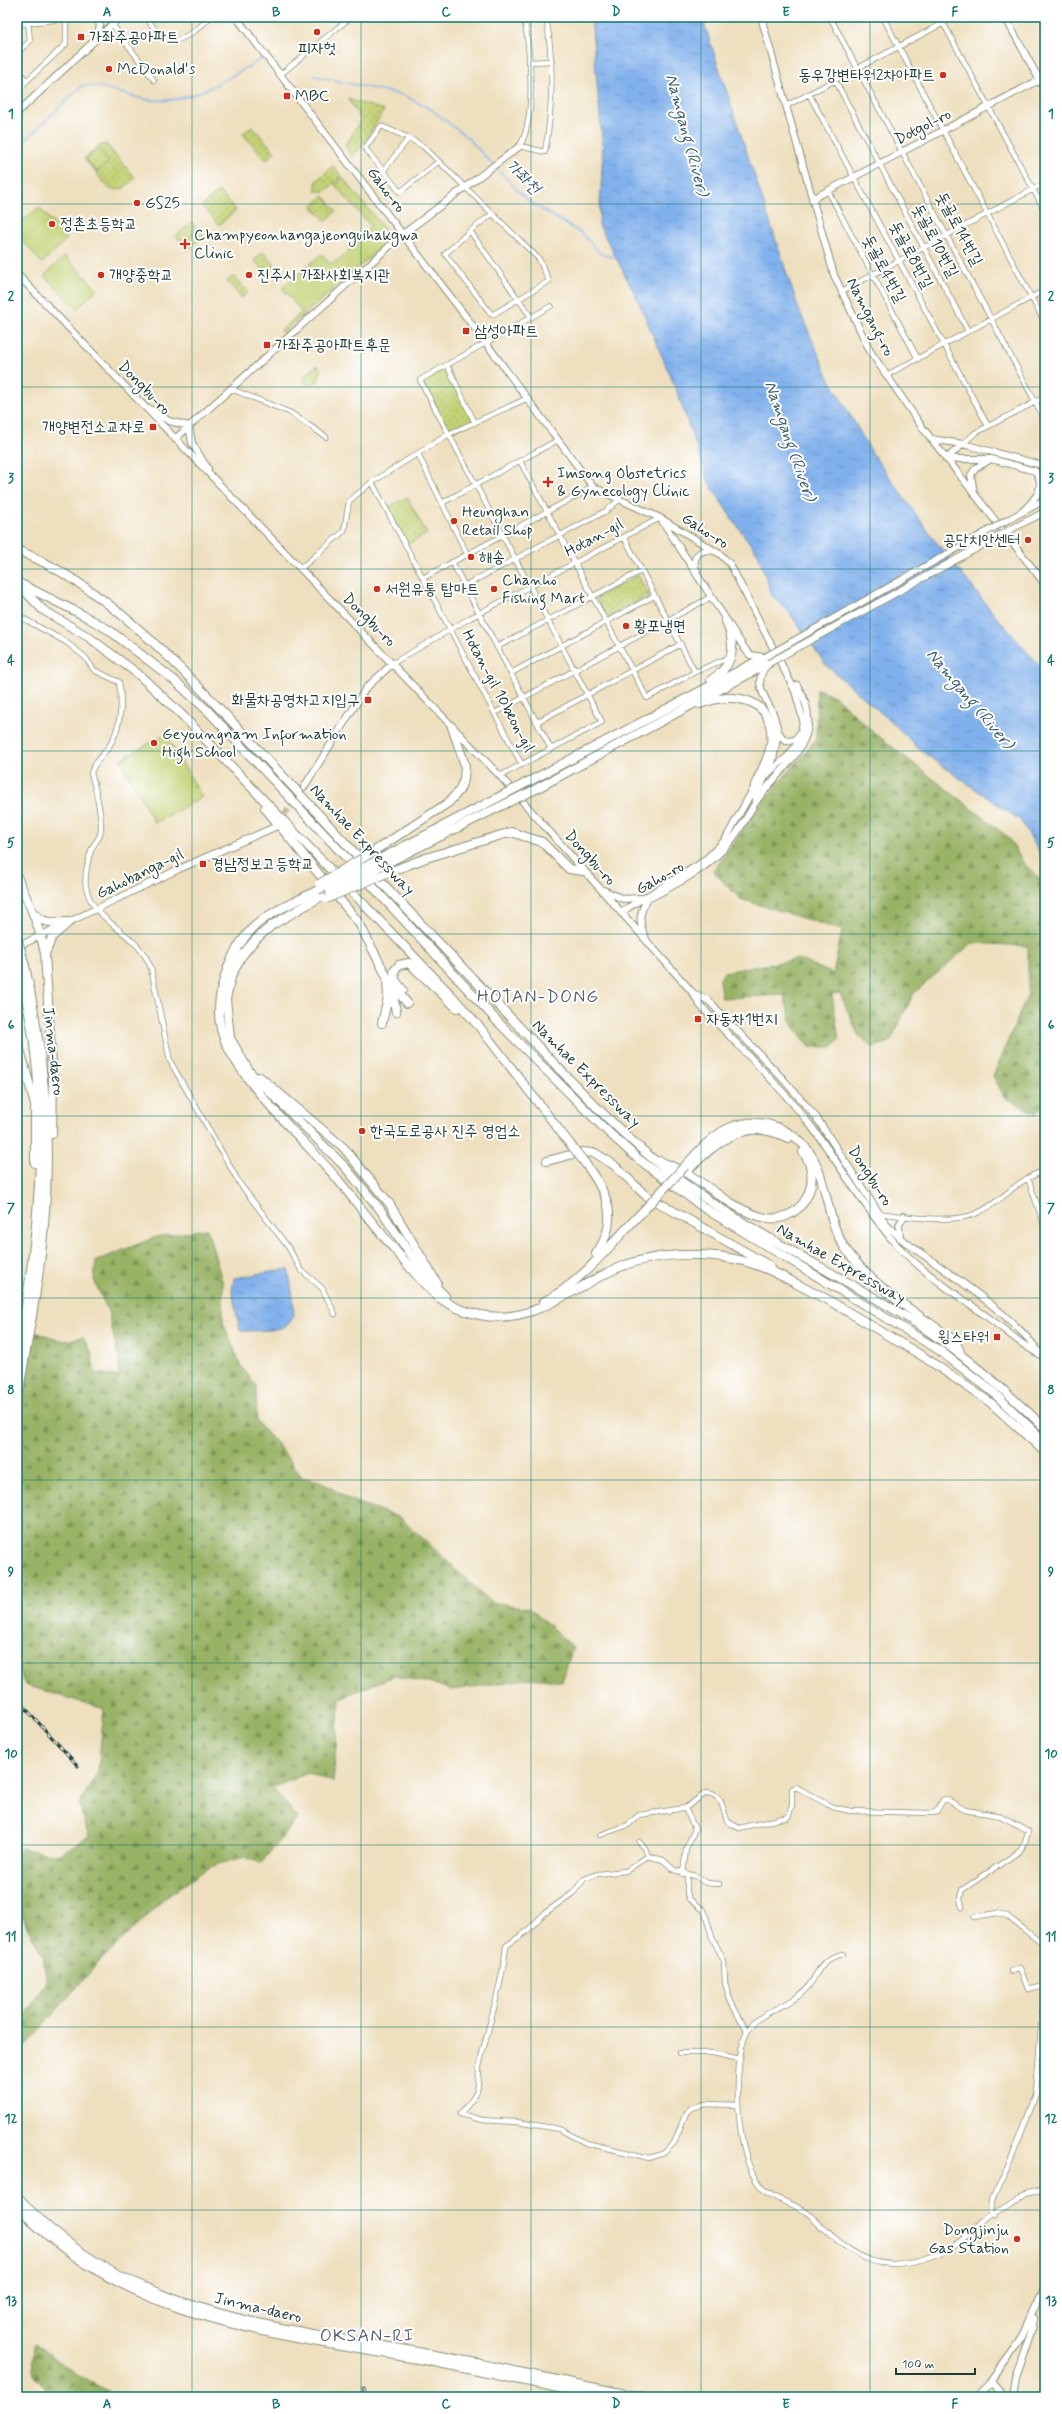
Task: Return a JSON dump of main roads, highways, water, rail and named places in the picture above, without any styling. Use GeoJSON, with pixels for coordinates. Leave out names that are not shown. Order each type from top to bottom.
{"type":"FeatureCollection","features":[{"type":"Feature","properties":{"kind":"highway","name":"Namhae Expressway"},"geometry":{"type":"LineString","coordinates":[[17,550],[62,573],[93,594],[123,616],[170,658],[555,1064],[606,1117],[648,1155],[725,1211],[887,1305],[960,1353],[1004,1389],[1045,1428]]}},
{"type":"Feature","properties":{"kind":"highway","name":"Namhae Expressway"},"geometry":{"type":"LineString","coordinates":[[17,582],[84,614],[109,630],[140,653],[208,712],[406,921],[498,1022],[606,1130],[637,1158],[704,1208],[939,1350],[993,1392],[1045,1442]]}},
{"type":"Feature","properties":{"kind":"highway"},"geometry":{"type":"LineString","coordinates":[[17,582],[43,610],[90,638],[138,674],[181,714],[470,1017],[585,1163],[603,1190],[609,1205],[609,1223],[600,1248],[566,1288]]}},
{"type":"Feature","properties":{"kind":"highway"},"geometry":{"type":"LineString","coordinates":[[667,707],[719,675],[730,657],[733,644],[726,620]]}},
{"type":"Feature","properties":{"kind":"highway"},"geometry":{"type":"LineString","coordinates":[[380,863],[667,707],[767,660],[674,716],[534,790],[380,863],[295,907],[256,925],[240,944],[229,964],[222,985],[220,1020],[221,1030],[237,1063],[414,1272],[441,1300],[465,1311],[490,1317],[514,1315],[556,1302],[618,1268],[648,1258],[664,1255],[726,1258],[742,1261],[774,1272],[822,1297]]}},
{"type":"Feature","properties":{"kind":"highway"},"geometry":{"type":"LineString","coordinates":[[674,716],[720,698],[743,698],[752,702],[767,720],[771,733],[769,755],[756,785]]}},
{"type":"Feature","properties":{"kind":"highway"},"geometry":{"type":"LineString","coordinates":[[320,893],[371,853],[448,803],[460,791],[464,779],[465,765],[452,727]]}},
{"type":"Feature","properties":{"kind":"highway"},"geometry":{"type":"LineString","coordinates":[[240,776],[359,923],[392,984],[409,1001],[394,976],[397,966],[402,963],[409,963],[416,968],[448,1001],[470,1017]]}},
{"type":"Feature","properties":{"kind":"highway"},"geometry":{"type":"LineString","coordinates":[[584,871],[569,869],[542,842],[512,832],[320,893],[302,894],[295,907],[254,941],[241,957],[228,987],[226,1012],[230,1038],[249,1071],[345,1167],[379,1208],[424,1276],[443,1294],[468,1308],[498,1313],[528,1308],[548,1300],[566,1288],[646,1211]]}},
{"type":"Feature","properties":{"kind":"highway"},"geometry":{"type":"LineString","coordinates":[[17,877],[33,911],[41,935],[45,954],[53,1081],[52,1149],[47,1164]]}},
{"type":"Feature","properties":{"kind":"highway"},"geometry":{"type":"LineString","coordinates":[[33,911],[43,921],[69,922],[52,937],[45,954]]}},
{"type":"Feature","properties":{"kind":"highway"},"geometry":{"type":"LineString","coordinates":[[17,937],[20,966]]}},
{"type":"Feature","properties":{"kind":"highway","name":"Jinma-daero"},"geometry":{"type":"LineString","coordinates":[[17,1402],[40,1258],[47,1164],[45,1080],[40,1038],[20,966]]}},
{"type":"Feature","properties":{"kind":"highway","name":"Jinma-daero"},"geometry":{"type":"LineString","coordinates":[[17,1362],[34,1257],[40,1192],[41,1134],[38,1081],[33,1039],[20,966]]}},
{"type":"Feature","properties":{"kind":"highway"},"geometry":{"type":"LineString","coordinates":[[384,1018],[388,997],[385,972]]}},
{"type":"Feature","properties":{"kind":"highway"},"geometry":{"type":"LineString","coordinates":[[392,984],[396,1012]]}},
{"type":"Feature","properties":{"kind":"highway"},"geometry":{"type":"LineString","coordinates":[[17,1038],[35,1105],[36,1182],[40,1192]]}},
{"type":"Feature","properties":{"kind":"highway"},"geometry":{"type":"LineString","coordinates":[[249,1071],[265,1079],[343,1147],[389,1203],[443,1294]]}},
{"type":"Feature","properties":{"kind":"highway"},"geometry":{"type":"LineString","coordinates":[[543,1306],[572,1289],[717,1134],[739,1124],[764,1123],[780,1127],[794,1136],[806,1148],[816,1164],[834,1226],[847,1252],[876,1282],[955,1341],[960,1353]]}},
{"type":"Feature","properties":{"kind":"highway"},"geometry":{"type":"LineString","coordinates":[[648,1155],[686,1173],[751,1213],[763,1218],[780,1218],[799,1210],[806,1199],[811,1184],[810,1167],[802,1150],[790,1139],[766,1130],[745,1130],[731,1135],[708,1150],[687,1167]]}},
{"type":"Feature","properties":{"kind":"highway"},"geometry":{"type":"LineString","coordinates":[[547,1161],[581,1152],[595,1153],[614,1165],[645,1195],[924,1357],[991,1403],[1045,1452]]}},
{"type":"Feature","properties":{"kind":"highway","name":"Jinma-daero"},"geometry":{"type":"LineString","coordinates":[[17,2196],[52,2231],[94,2261],[143,2288],[199,2308],[318,2336],[440,2356],[641,2397]]}},
{"type":"Feature","properties":{"kind":"highway","name":"Jinma-daero"},"geometry":{"type":"LineString","coordinates":[[17,2206],[48,2236],[77,2259],[110,2279],[140,2294],[197,2315],[309,2341],[439,2363],[602,2397]]}},
{"type":"Feature","properties":{"kind":"water","name":"Namgang (River)"},"geometry":{"type":"Polygon","coordinates":[[[591,17],[702,17],[799,310],[830,380],[872,453],[933,538],[993,613],[1045,672],[1045,862],[1021,821],[921,751],[894,724],[826,665],[789,612],[772,596],[758,554],[732,519],[708,481],[676,389],[637,298],[599,225],[603,150],[591,17]]]}},
{"type":"Feature","properties":{"kind":"water"},"geometry":{"type":"Polygon","coordinates":[[[288,1269],[294,1303],[291,1321],[284,1326],[274,1329],[240,1331],[232,1291],[234,1278],[288,1269]]]}},
{"type":"Feature","properties":{"kind":"waterway","name":"가좌천"},"geometry":{"type":"LineString","coordinates":[[17,148],[82,86],[105,88],[144,99],[160,101],[176,99],[191,95],[221,82],[263,58]]}},
{"type":"Feature","properties":{"kind":"waterway","name":"가좌천"},"geometry":{"type":"LineString","coordinates":[[315,76],[403,95],[432,110],[468,138],[493,165]]}},
{"type":"Feature","properties":{"kind":"waterway","name":"가좌천"},"geometry":{"type":"LineString","coordinates":[[495,167],[528,201],[581,233],[601,254],[619,259]]}},
{"type":"Feature","properties":{"kind":"tunnel"},"geometry":{"type":"LineString","coordinates":[[279,821],[296,798]]}},
{"type":"Feature","properties":{"kind":"railway"},"geometry":{"type":"LineString","coordinates":[[17,1699],[78,1766]]}},
{"type":"Feature","properties":{"kind":"railway"},"geometry":{"type":"LineString","coordinates":[[364,2389],[367,2397]]}},
{"type":"Feature","properties":{"kind":"place","name":"피자헛"},"geometry":{"type":"Point","coordinates":[317,32]}},
{"type":"Feature","properties":{"kind":"place","name":"가좌주공아파트"},"geometry":{"type":"Point","coordinates":[81,37]}},
{"type":"Feature","properties":{"kind":"place","name":"McDonald's"},"geometry":{"type":"Point","coordinates":[109,69]}},
{"type":"Feature","properties":{"kind":"place","name":"동우강변타워2차아파트"},"geometry":{"type":"Point","coordinates":[943,75]}},
{"type":"Feature","properties":{"kind":"place","name":"MBC"},"geometry":{"type":"Point","coordinates":[287,96]}},
{"type":"Feature","properties":{"kind":"place","name":"GS25"},"geometry":{"type":"Point","coordinates":[137,203]}},
{"type":"Feature","properties":{"kind":"place","name":"정촌초등학교"},"geometry":{"type":"Point","coordinates":[52,224]}},
{"type":"Feature","properties":{"kind":"place","name":"Champyeonhangajeonguihakgwa Clinic"},"geometry":{"type":"Point","coordinates":[185,244]}},
{"type":"Feature","properties":{"kind":"place","name":"개양중학교"},"geometry":{"type":"Point","coordinates":[101,275]}},
{"type":"Feature","properties":{"kind":"place","name":"진주시 가좌사회복지관"},"geometry":{"type":"Point","coordinates":[249,275]}},
{"type":"Feature","properties":{"kind":"place","name":"삼성아파트"},"geometry":{"type":"Point","coordinates":[466,331]}},
{"type":"Feature","properties":{"kind":"place","name":"가좌주공아파트후문"},"geometry":{"type":"Point","coordinates":[267,345]}},
{"type":"Feature","properties":{"kind":"place","name":"개양변전소교차로"},"geometry":{"type":"Point","coordinates":[153,427]}},
{"type":"Feature","properties":{"kind":"place","name":"Imsong Obstetrics & Gynecology Clinic"},"geometry":{"type":"Point","coordinates":[548,482]}},
{"type":"Feature","properties":{"kind":"place","name":"Heunghan Retail Shop"},"geometry":{"type":"Point","coordinates":[454,521]}},
{"type":"Feature","properties":{"kind":"place","name":"공단치안센터"},"geometry":{"type":"Point","coordinates":[1028,540]}},
{"type":"Feature","properties":{"kind":"place","name":"해송"},"geometry":{"type":"Point","coordinates":[471,557]}},
{"type":"Feature","properties":{"kind":"place","name":"서원유통 탑마트"},"geometry":{"type":"Point","coordinates":[377,589]}},
{"type":"Feature","properties":{"kind":"place","name":"Chanho Fishing Mart"},"geometry":{"type":"Point","coordinates":[494,589]}},
{"type":"Feature","properties":{"kind":"place","name":"황포냉면"},"geometry":{"type":"Point","coordinates":[626,626]}},
{"type":"Feature","properties":{"kind":"place","name":"화물차공영차고지입구"},"geometry":{"type":"Point","coordinates":[368,700]}},
{"type":"Feature","properties":{"kind":"place","name":"Geyoungnam Information High School"},"geometry":{"type":"Point","coordinates":[154,743]}},
{"type":"Feature","properties":{"kind":"place","name":"경남정보고등학교"},"geometry":{"type":"Point","coordinates":[203,864]}},
{"type":"Feature","properties":{"kind":"place","name":"자동차1번지"},"geometry":{"type":"Point","coordinates":[698,1019]}},
{"type":"Feature","properties":{"kind":"place","name":"한국도로공사 진주 영업소"},"geometry":{"type":"Point","coordinates":[362,1131]}},
{"type":"Feature","properties":{"kind":"place","name":"윙스타워"},"geometry":{"type":"Point","coordinates":[997,1337]}},
{"type":"Feature","properties":{"kind":"place","name":"Dongjinju Gas Station"},"geometry":{"type":"Point","coordinates":[1017,2239]}},
{"type":"Feature","properties":{"kind":"district","name":"HOTAN-DONG"},"geometry":{"type":"Point","coordinates":[538,997]}},
{"type":"Feature","properties":{"kind":"district","name":"OKSAN-RI"},"geometry":{"type":"Point","coordinates":[367,2336]}}]}
